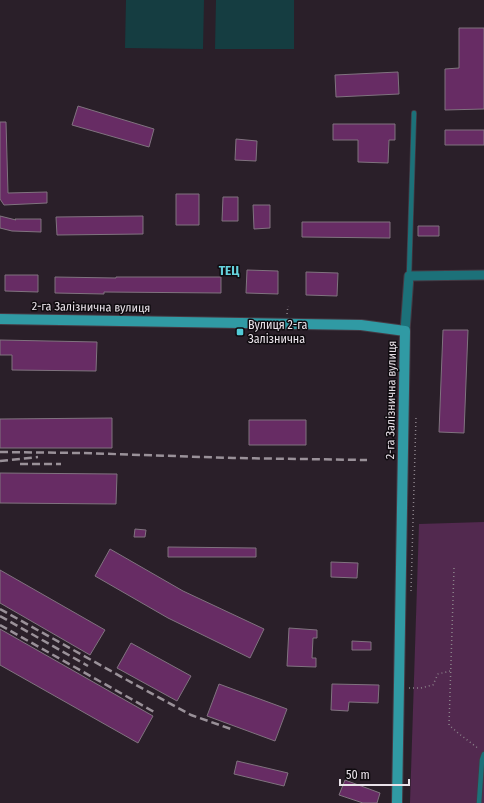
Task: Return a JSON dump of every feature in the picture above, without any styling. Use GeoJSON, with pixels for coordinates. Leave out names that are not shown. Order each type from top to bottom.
{"type":"FeatureCollection","features":[{"type":"Feature","properties":{"kind":"street"},"geometry":{"type":"LineString","coordinates":[[405,331],[409,276],[484,275]]}},
{"type":"Feature","properties":{"kind":"street","name":"2-га Залізнична вулиця"},"geometry":{"type":"LineString","coordinates":[[0,319],[361,325],[405,331],[397,803]]}},
{"type":"Feature","properties":{"kind":"lane"},"geometry":{"type":"LineString","coordinates":[[409,276],[414,113]]}},
{"type":"Feature","properties":{"kind":"lane"},"geometry":{"type":"LineString","coordinates":[[479,803],[482,760],[484,754]]}},
{"type":"Feature","properties":{"kind":"path"},"geometry":{"type":"LineString","coordinates":[[454,568],[449,725],[484,754]]}},
{"type":"Feature","properties":{"kind":"path"},"geometry":{"type":"LineString","coordinates":[[408,688],[421,688],[433,685],[438,674],[451,671]]}},
{"type":"Feature","properties":{"kind":"shaded area"},"geometry":{"type":"Polygon","coordinates":[[[484,522],[484,803],[410,803],[419,524],[484,522]]]}},
{"type":"Feature","properties":{"kind":"water"},"geometry":{"type":"Polygon","coordinates":[[[126,0],[204,0],[203,49],[125,48],[126,0]]]}},
{"type":"Feature","properties":{"kind":"water"},"geometry":{"type":"Polygon","coordinates":[[[216,0],[294,0],[294,49],[215,49],[216,0]]]}},
{"type":"Feature","properties":{"kind":"building"},"geometry":{"type":"Polygon","coordinates":[[[459,28],[484,28],[484,109],[445,110],[445,69],[459,68],[459,28]]]}},
{"type":"Feature","properties":{"kind":"building"},"geometry":{"type":"Polygon","coordinates":[[[398,72],[399,94],[336,97],[335,75],[398,72]]]}},
{"type":"Feature","properties":{"kind":"building"},"geometry":{"type":"Polygon","coordinates":[[[78,106],[154,129],[149,147],[72,125],[78,106]]]}},
{"type":"Feature","properties":{"kind":"building"},"geometry":{"type":"Polygon","coordinates":[[[0,122],[6,122],[8,193],[47,192],[47,203],[4,205],[0,199],[0,122]]]}},
{"type":"Feature","properties":{"kind":"building"},"geometry":{"type":"Polygon","coordinates":[[[333,124],[395,124],[395,140],[389,140],[388,163],[358,162],[358,140],[333,140],[333,124]]]}},
{"type":"Feature","properties":{"kind":"building"},"geometry":{"type":"Polygon","coordinates":[[[445,130],[484,130],[484,145],[445,145],[445,130]]]}},
{"type":"Feature","properties":{"kind":"building"},"geometry":{"type":"Polygon","coordinates":[[[236,139],[257,141],[256,161],[235,160],[236,139]]]}},
{"type":"Feature","properties":{"kind":"building"},"geometry":{"type":"Polygon","coordinates":[[[176,194],[199,194],[199,225],[176,225],[176,194]]]}},
{"type":"Feature","properties":{"kind":"building"},"geometry":{"type":"Polygon","coordinates":[[[223,197],[238,197],[238,221],[222,221],[223,197]]]}},
{"type":"Feature","properties":{"kind":"building"},"geometry":{"type":"Polygon","coordinates":[[[253,205],[270,205],[270,228],[254,229],[253,205]]]}},
{"type":"Feature","properties":{"kind":"building"},"geometry":{"type":"Polygon","coordinates":[[[0,216],[16,220],[15,219],[41,219],[41,232],[12,231],[0,228],[0,216]]]}},
{"type":"Feature","properties":{"kind":"building"},"geometry":{"type":"Polygon","coordinates":[[[143,216],[143,234],[57,235],[56,217],[143,216]]]}},
{"type":"Feature","properties":{"kind":"building"},"geometry":{"type":"Polygon","coordinates":[[[302,222],[390,222],[390,238],[302,237],[302,222]]]}},
{"type":"Feature","properties":{"kind":"building"},"geometry":{"type":"Polygon","coordinates":[[[418,226],[439,226],[439,236],[418,236],[418,226]]]}},
{"type":"Feature","properties":{"kind":"building"},"geometry":{"type":"Polygon","coordinates":[[[247,270],[278,271],[278,294],[246,293],[247,270]]]}},
{"type":"Feature","properties":{"kind":"building"},"geometry":{"type":"Polygon","coordinates":[[[306,272],[338,273],[337,296],[306,295],[306,272]]]}},
{"type":"Feature","properties":{"kind":"building"},"geometry":{"type":"Polygon","coordinates":[[[5,275],[38,275],[38,292],[5,291],[5,275]]]}},
{"type":"Feature","properties":{"kind":"building"},"geometry":{"type":"Polygon","coordinates":[[[55,277],[221,277],[221,293],[55,293],[55,277]]]}},
{"type":"Feature","properties":{"kind":"building"},"geometry":{"type":"Polygon","coordinates":[[[443,330],[468,330],[464,433],[439,432],[443,330]]]}},
{"type":"Feature","properties":{"kind":"building"},"geometry":{"type":"Polygon","coordinates":[[[0,340],[97,342],[96,371],[12,370],[12,355],[0,355],[0,340]]]}},
{"type":"Feature","properties":{"kind":"building"},"geometry":{"type":"Polygon","coordinates":[[[112,418],[112,448],[0,448],[0,419],[112,418]]]}},
{"type":"Feature","properties":{"kind":"building"},"geometry":{"type":"Polygon","coordinates":[[[249,420],[306,420],[306,445],[249,445],[249,420]]]}},
{"type":"Feature","properties":{"kind":"building"},"geometry":{"type":"Polygon","coordinates":[[[0,473],[117,474],[116,504],[0,503],[0,473]]]}},
{"type":"Feature","properties":{"kind":"building"},"geometry":{"type":"Polygon","coordinates":[[[135,529],[146,530],[145,537],[134,537],[135,529]]]}},
{"type":"Feature","properties":{"kind":"building"},"geometry":{"type":"Polygon","coordinates":[[[168,547],[256,548],[256,557],[168,557],[168,547]]]}},
{"type":"Feature","properties":{"kind":"building"},"geometry":{"type":"Polygon","coordinates":[[[110,549],[183,591],[264,629],[250,658],[168,618],[95,576],[110,549]]]}},
{"type":"Feature","properties":{"kind":"building"},"geometry":{"type":"Polygon","coordinates":[[[331,562],[358,563],[357,578],[331,577],[331,562]]]}},
{"type":"Feature","properties":{"kind":"building"},"geometry":{"type":"Polygon","coordinates":[[[0,570],[105,630],[90,655],[0,603],[0,570]]]}},
{"type":"Feature","properties":{"kind":"building"},"geometry":{"type":"Polygon","coordinates":[[[289,628],[317,630],[317,638],[313,638],[312,658],[316,658],[316,667],[287,666],[289,628]]]}},
{"type":"Feature","properties":{"kind":"building"},"geometry":{"type":"Polygon","coordinates":[[[0,629],[153,716],[138,743],[0,665],[0,629]]]}},
{"type":"Feature","properties":{"kind":"building"},"geometry":{"type":"Polygon","coordinates":[[[352,641],[371,642],[371,650],[352,650],[352,641]]]}},
{"type":"Feature","properties":{"kind":"building"},"geometry":{"type":"Polygon","coordinates":[[[131,643],[191,676],[177,701],[117,668],[131,643]]]}},
{"type":"Feature","properties":{"kind":"building"},"geometry":{"type":"Polygon","coordinates":[[[219,684],[287,709],[275,741],[207,716],[219,684]]]}},
{"type":"Feature","properties":{"kind":"building"},"geometry":{"type":"Polygon","coordinates":[[[332,684],[379,685],[378,703],[349,702],[348,711],[331,710],[332,684]]]}},
{"type":"Feature","properties":{"kind":"building"},"geometry":{"type":"Polygon","coordinates":[[[237,761],[288,773],[284,786],[234,774],[237,761]]]}},
{"type":"Feature","properties":{"kind":"building"},"geometry":{"type":"Polygon","coordinates":[[[345,780],[380,793],[377,803],[363,803],[339,795],[345,780]]]}},
{"type":"Feature","properties":{"kind":"railway"},"geometry":{"type":"LineString","coordinates":[[0,452],[367,460]]}},
{"type":"Feature","properties":{"kind":"railway"},"geometry":{"type":"LineString","coordinates":[[0,461],[38,457]]}},
{"type":"Feature","properties":{"kind":"railway"},"geometry":{"type":"LineString","coordinates":[[20,464],[61,464]]}},
{"type":"Feature","properties":{"kind":"railway"},"geometry":{"type":"LineString","coordinates":[[0,609],[191,715],[231,729]]}},
{"type":"Feature","properties":{"kind":"railway"},"geometry":{"type":"LineString","coordinates":[[0,616],[88,666]]}},
{"type":"Feature","properties":{"kind":"railway"},"geometry":{"type":"LineString","coordinates":[[0,625],[156,713]]}},
{"type":"Feature","properties":{"kind":"place","name":"Вулиця 2-га Залізнична"},"geometry":{"type":"Point","coordinates":[240,332]}},
{"type":"Feature","properties":{"kind":"district","name":"ТЕЦ"},"geometry":{"type":"Point","coordinates":[229,270]}}]}
